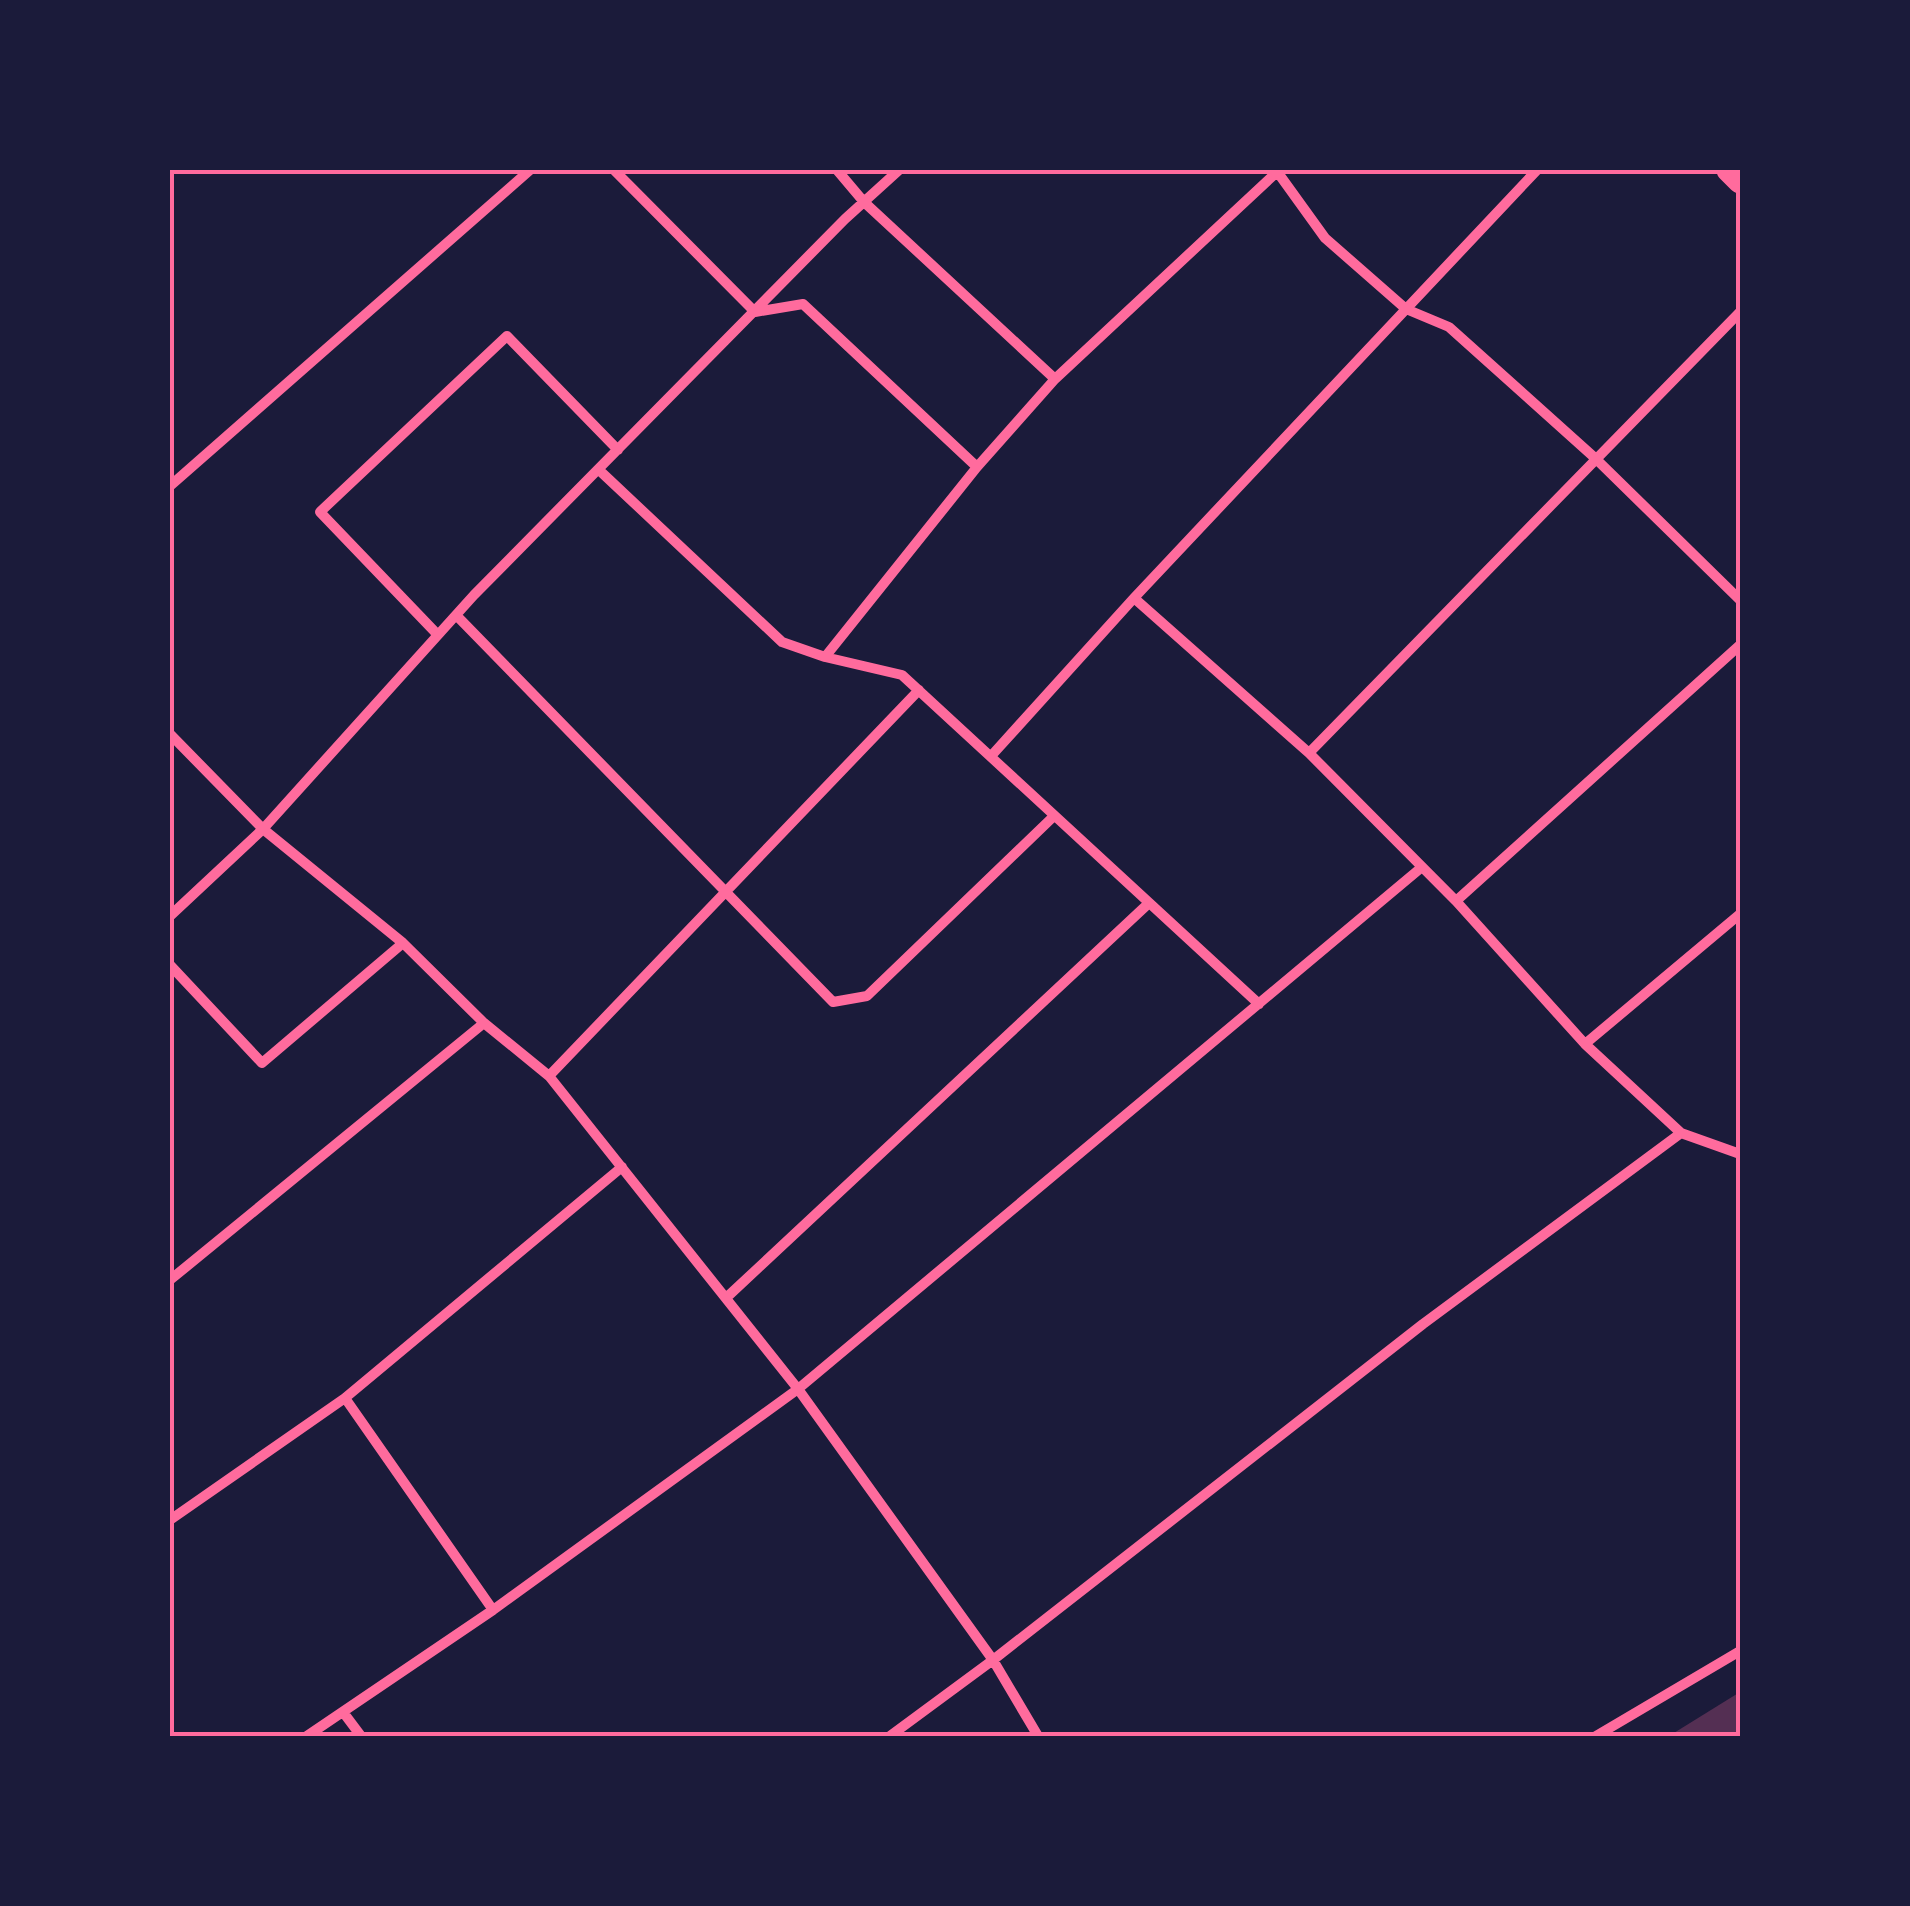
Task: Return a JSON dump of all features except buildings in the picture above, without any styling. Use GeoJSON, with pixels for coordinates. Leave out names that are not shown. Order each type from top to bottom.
{"type":"FeatureCollection","features":[{"type":"Feature","properties":{"kind":"main road"},"geometry":{"type":"LineString","coordinates":[[1730,170],[1740,181]]}},
{"type":"Feature","properties":{"kind":"street"},"geometry":{"type":"LineString","coordinates":[[170,486],[530,170]]}},
{"type":"Feature","properties":{"kind":"street"},"geometry":{"type":"LineString","coordinates":[[614,170],[755,312]]}},
{"type":"Feature","properties":{"kind":"street"},"geometry":{"type":"LineString","coordinates":[[837,170],[864,202],[1055,379]]}},
{"type":"Feature","properties":{"kind":"street"},"geometry":{"type":"LineString","coordinates":[[170,916],[263,828],[456,615],[899,170]]}},
{"type":"Feature","properties":{"kind":"street"},"geometry":{"type":"LineString","coordinates":[[992,756],[1134,598],[1536,170]]}},
{"type":"Feature","properties":{"kind":"street"},"geometry":{"type":"LineString","coordinates":[[824,658],[977,467],[1055,379],[1277,171],[1325,238],[1406,309],[1449,326],[1595,458],[1740,600]]}},
{"type":"Feature","properties":{"kind":"street"},"geometry":{"type":"LineString","coordinates":[[755,312],[804,304],[977,467]]}},
{"type":"Feature","properties":{"kind":"street"},"geometry":{"type":"LineString","coordinates":[[1309,753],[1740,312]]}},
{"type":"Feature","properties":{"kind":"street"},"geometry":{"type":"LineString","coordinates":[[438,634],[320,512],[508,336],[618,450]]}},
{"type":"Feature","properties":{"kind":"street"},"geometry":{"type":"LineString","coordinates":[[599,470],[782,642],[824,658],[902,674],[1259,1004]]}},
{"type":"Feature","properties":{"kind":"street"},"geometry":{"type":"LineString","coordinates":[[1134,598],[1309,753],[1456,902],[1585,1044],[1681,1133],[1740,1154]]}},
{"type":"Feature","properties":{"kind":"street"},"geometry":{"type":"LineString","coordinates":[[456,615],[833,1002],[867,996],[1054,816]]}},
{"type":"Feature","properties":{"kind":"street"},"geometry":{"type":"LineString","coordinates":[[1456,902],[1740,644]]}},
{"type":"Feature","properties":{"kind":"street"},"geometry":{"type":"LineString","coordinates":[[549,1076],[920,690]]}},
{"type":"Feature","properties":{"kind":"street"},"geometry":{"type":"LineString","coordinates":[[170,734],[263,828],[403,944],[484,1023],[549,1076],[798,1390],[993,1660],[1038,1736]]}},
{"type":"Feature","properties":{"kind":"street"},"geometry":{"type":"LineString","coordinates":[[307,1736],[493,1610],[798,1390],[1422,867]]}},
{"type":"Feature","properties":{"kind":"street"},"geometry":{"type":"LineString","coordinates":[[726,1298],[1149,903]]}},
{"type":"Feature","properties":{"kind":"street"},"geometry":{"type":"LineString","coordinates":[[1585,1044],[1740,914]]}},
{"type":"Feature","properties":{"kind":"street"},"geometry":{"type":"LineString","coordinates":[[170,966],[262,1063],[403,944]]}},
{"type":"Feature","properties":{"kind":"street"},"geometry":{"type":"LineString","coordinates":[[170,1280],[484,1023]]}},
{"type":"Feature","properties":{"kind":"street"},"geometry":{"type":"LineString","coordinates":[[890,1736],[1423,1324],[1681,1133]]}},
{"type":"Feature","properties":{"kind":"street"},"geometry":{"type":"LineString","coordinates":[[170,1520],[345,1398],[622,1167]]}},
{"type":"Feature","properties":{"kind":"street"},"geometry":{"type":"LineString","coordinates":[[345,1398],[493,1610]]}},
{"type":"Feature","properties":{"kind":"street"},"geometry":{"type":"LineString","coordinates":[[1596,1736],[1740,1651]]}},
{"type":"Feature","properties":{"kind":"street"},"geometry":{"type":"LineString","coordinates":[[343,1712],[361,1736]]}}]}
